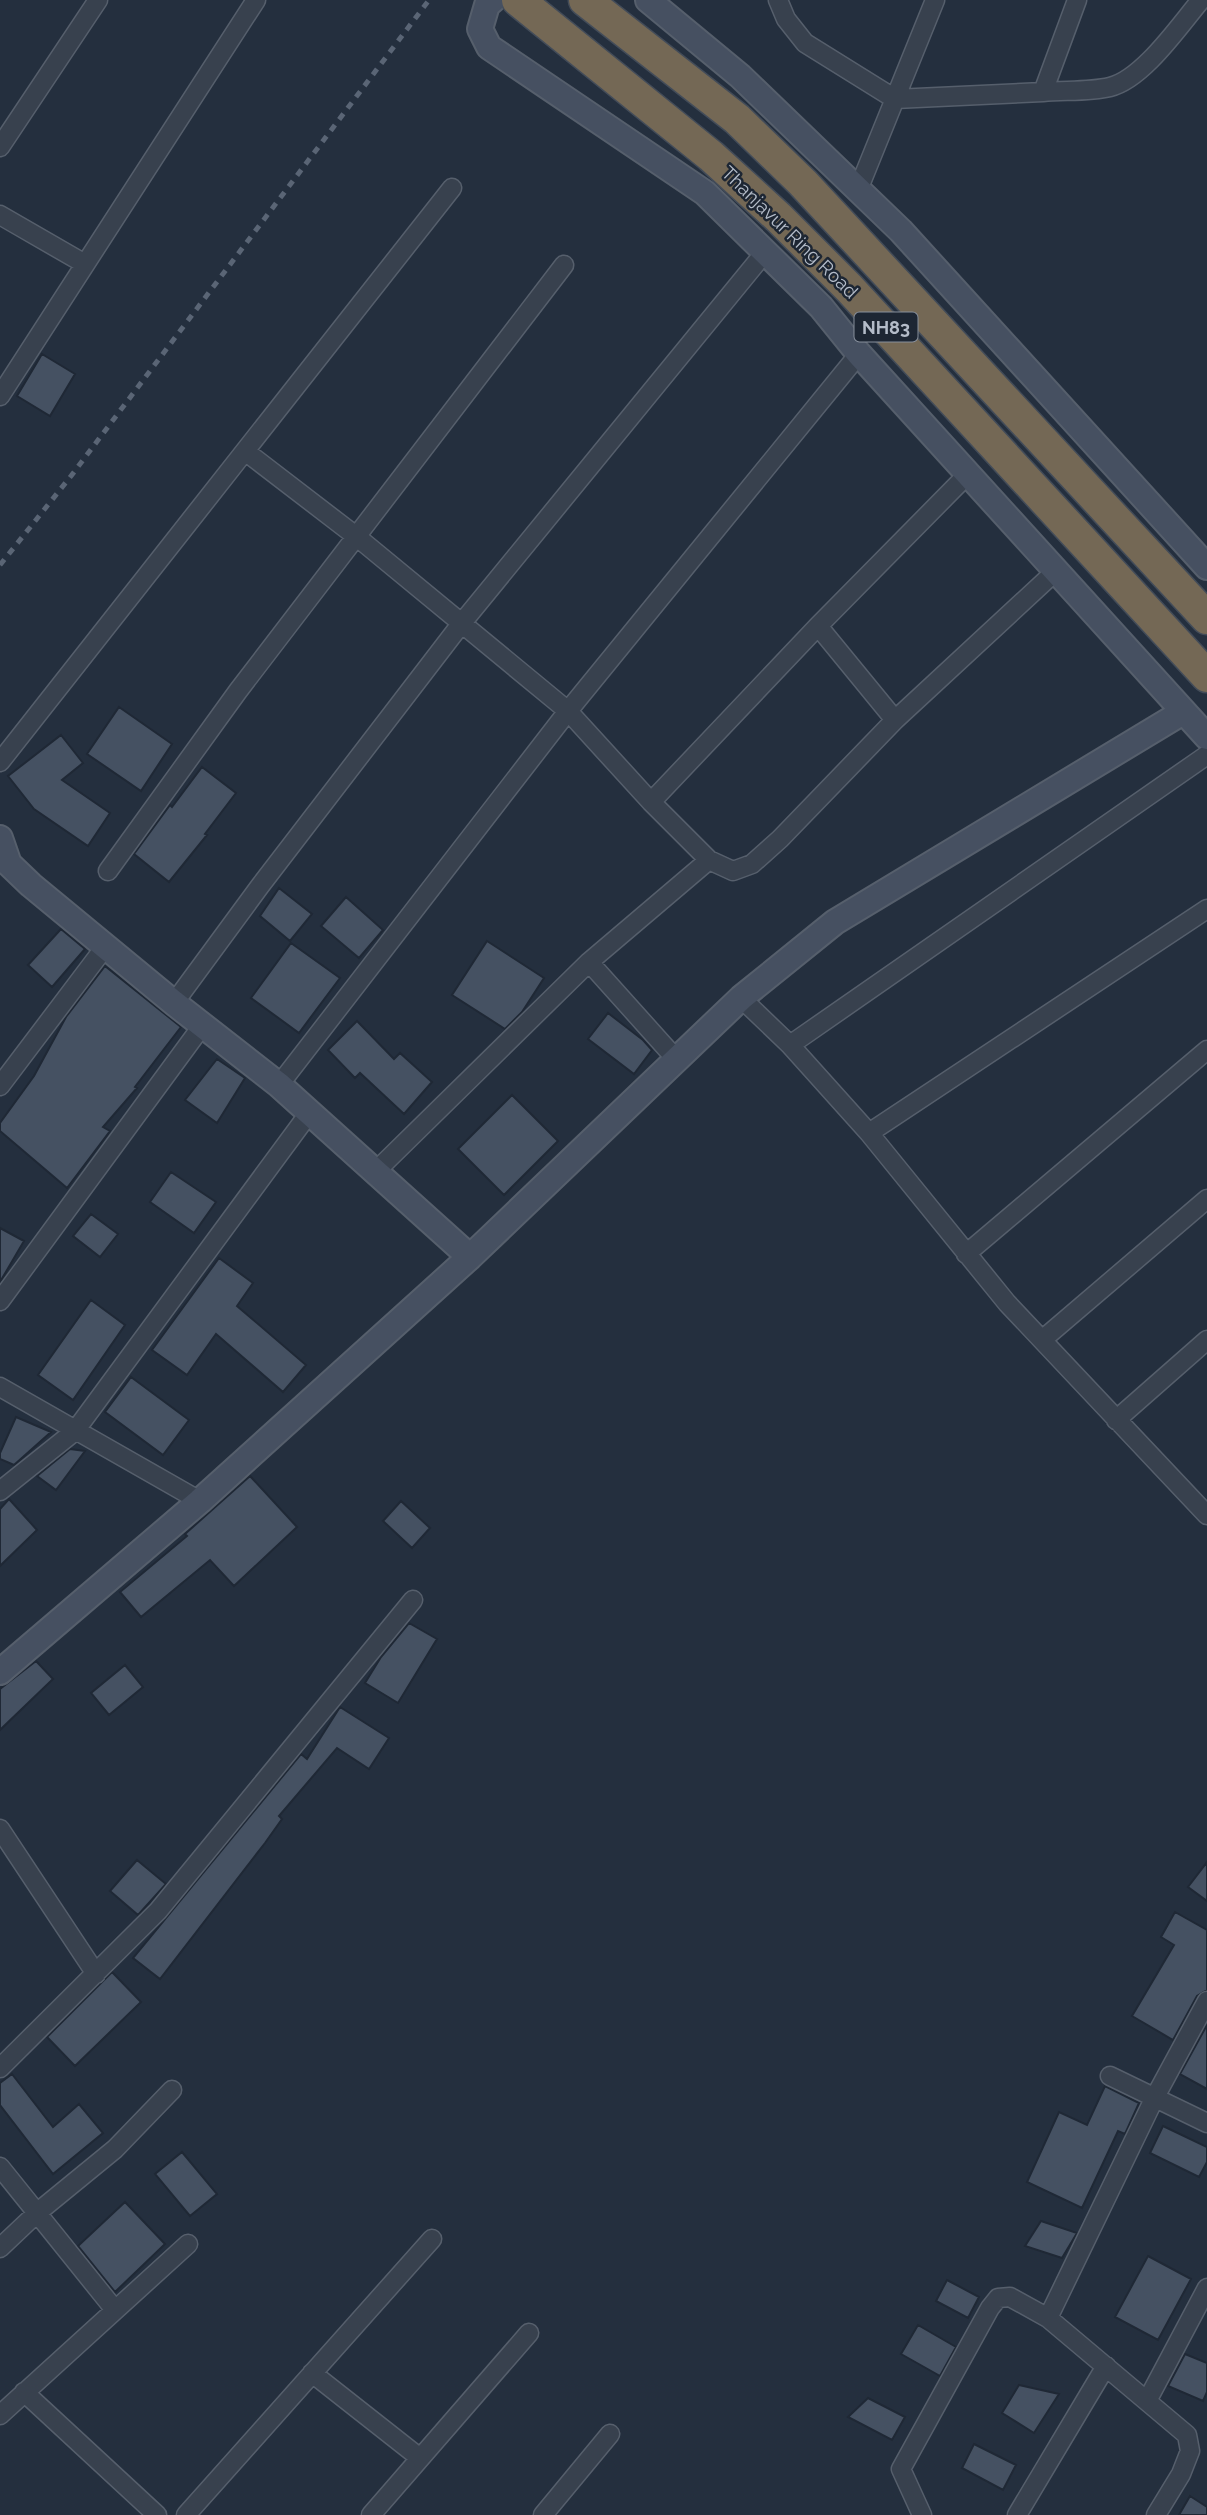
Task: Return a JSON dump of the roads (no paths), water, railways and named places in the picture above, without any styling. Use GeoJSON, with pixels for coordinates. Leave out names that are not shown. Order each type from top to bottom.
{"type":"FeatureCollection","features":[{"type":"Feature","properties":{"kind":"highway","name":"Thanjavur Ring Road"},"geometry":{"type":"LineString","coordinates":[[585,0],[737,119],[803,183],[1207,618]]}},
{"type":"Feature","properties":{"kind":"highway","name":"Thanjavur Ring Road"},"geometry":{"type":"LineString","coordinates":[[526,6],[711,156],[778,217],[849,288],[1207,676]]}},
{"type":"Feature","properties":{"kind":"street"},"geometry":{"type":"LineString","coordinates":[[0,147],[98,0]]}},
{"type":"Feature","properties":{"kind":"street"},"geometry":{"type":"LineString","coordinates":[[0,396],[256,0]]}},
{"type":"Feature","properties":{"kind":"street"},"geometry":{"type":"LineString","coordinates":[[493,0],[487,5],[480,29],[489,47],[705,193],[766,251],[821,307],[859,354],[1207,737]]}},
{"type":"Feature","properties":{"kind":"street"},"geometry":{"type":"LineString","coordinates":[[648,0],[740,76],[901,231],[1207,568]]}},
{"type":"Feature","properties":{"kind":"street"},"geometry":{"type":"LineString","coordinates":[[778,0],[786,19],[805,43],[895,99],[1111,86],[1133,74],[1163,45],[1201,0]]}},
{"type":"Feature","properties":{"kind":"street"},"geometry":{"type":"LineString","coordinates":[[858,190],[935,0]]}},
{"type":"Feature","properties":{"kind":"street"},"geometry":{"type":"LineString","coordinates":[[1043,92],[1077,0]]}},
{"type":"Feature","properties":{"kind":"street"},"geometry":{"type":"LineString","coordinates":[[0,762],[452,188]]}},
{"type":"Feature","properties":{"kind":"street"},"geometry":{"type":"LineString","coordinates":[[0,215],[85,264]]}},
{"type":"Feature","properties":{"kind":"street"},"geometry":{"type":"LineString","coordinates":[[173,1003],[461,624],[766,251]]}},
{"type":"Feature","properties":{"kind":"street"},"geometry":{"type":"LineString","coordinates":[[108,872],[238,691],[564,264]]}},
{"type":"Feature","properties":{"kind":"street"},"geometry":{"type":"LineString","coordinates":[[279,1085],[568,711],[859,354]]}},
{"type":"Feature","properties":{"kind":"street"},"geometry":{"type":"LineString","coordinates":[[245,451],[357,537],[568,711],[651,802],[709,860],[733,871],[752,864],[780,839],[895,720],[1057,570]]}},
{"type":"Feature","properties":{"kind":"street"},"geometry":{"type":"LineString","coordinates":[[651,802],[818,626],[968,474]]}},
{"type":"Feature","properties":{"kind":"street"},"geometry":{"type":"LineString","coordinates":[[818,626],[895,720]]}},
{"type":"Feature","properties":{"kind":"street"},"geometry":{"type":"LineString","coordinates":[[0,1672],[200,1501],[470,1257],[741,998],[835,922],[1183,712]]}},
{"type":"Feature","properties":{"kind":"street"},"geometry":{"type":"LineString","coordinates":[[790,1045],[1207,755]]}},
{"type":"Feature","properties":{"kind":"street"},"geometry":{"type":"LineString","coordinates":[[0,838],[5,870],[31,885],[173,1003],[279,1085],[470,1257]]}},
{"type":"Feature","properties":{"kind":"street"},"geometry":{"type":"LineString","coordinates":[[375,1172],[589,962],[709,860]]}},
{"type":"Feature","properties":{"kind":"street"},"geometry":{"type":"LineString","coordinates":[[869,1133],[1207,909]]}},
{"type":"Feature","properties":{"kind":"street"},"geometry":{"type":"LineString","coordinates":[[0,1086],[105,947]]}},
{"type":"Feature","properties":{"kind":"street"},"geometry":{"type":"LineString","coordinates":[[589,962],[676,1059]]}},
{"type":"Feature","properties":{"kind":"street"},"geometry":{"type":"LineString","coordinates":[[741,998],[790,1045],[869,1133],[1007,1303],[1207,1515]]}},
{"type":"Feature","properties":{"kind":"street"},"geometry":{"type":"LineString","coordinates":[[0,1301],[202,1026]]}},
{"type":"Feature","properties":{"kind":"street"},"geometry":{"type":"LineString","coordinates":[[966,1254],[1207,1050]]}},
{"type":"Feature","properties":{"kind":"street"},"geometry":{"type":"LineString","coordinates":[[0,1491],[75,1431],[310,1112]]}},
{"type":"Feature","properties":{"kind":"street"},"geometry":{"type":"LineString","coordinates":[[1042,1340],[1207,1199]]}},
{"type":"Feature","properties":{"kind":"street"},"geometry":{"type":"LineString","coordinates":[[1116,1420],[1207,1340]]}},
{"type":"Feature","properties":{"kind":"street"},"geometry":{"type":"LineString","coordinates":[[0,1387],[200,1501]]}},
{"type":"Feature","properties":{"kind":"street"},"geometry":{"type":"LineString","coordinates":[[0,2068],[96,1975],[158,1910],[413,1600]]}},
{"type":"Feature","properties":{"kind":"street"},"geometry":{"type":"LineString","coordinates":[[0,1829],[96,1975]]}},
{"type":"Feature","properties":{"kind":"street"},"geometry":{"type":"LineString","coordinates":[[1048,2318],[1155,2096],[1207,2001]]}},
{"type":"Feature","properties":{"kind":"street"},"geometry":{"type":"LineString","coordinates":[[1110,2076],[1207,2123]]}},
{"type":"Feature","properties":{"kind":"street"},"geometry":{"type":"LineString","coordinates":[[0,2248],[38,2212],[115,2148],[172,2090]]}},
{"type":"Feature","properties":{"kind":"street"},"geometry":{"type":"LineString","coordinates":[[0,2166],[115,2310]]}},
{"type":"Feature","properties":{"kind":"street"},"geometry":{"type":"LineString","coordinates":[[186,2515],[432,2239]]}},
{"type":"Feature","properties":{"kind":"street"},"geometry":{"type":"LineString","coordinates":[[0,2415],[188,2244]]}},
{"type":"Feature","properties":{"kind":"street"},"geometry":{"type":"LineString","coordinates":[[1147,2401],[1207,2288]]}},
{"type":"Feature","properties":{"kind":"street"},"geometry":{"type":"LineString","coordinates":[[922,2515],[901,2469],[990,2308],[998,2298],[1010,2297],[1048,2318],[1187,2435],[1190,2451],[1181,2474],[1156,2515]]}},
{"type":"Feature","properties":{"kind":"street"},"geometry":{"type":"LineString","coordinates":[[371,2515],[529,2333]]}},
{"type":"Feature","properties":{"kind":"street"},"geometry":{"type":"LineString","coordinates":[[1017,2515],[1106,2366]]}},
{"type":"Feature","properties":{"kind":"street"},"geometry":{"type":"LineString","coordinates":[[312,2373],[420,2458]]}},
{"type":"Feature","properties":{"kind":"street"},"geometry":{"type":"LineString","coordinates":[[24,2392],[157,2515]]}},
{"type":"Feature","properties":{"kind":"street"},"geometry":{"type":"LineString","coordinates":[[543,2515],[610,2434]]}},
{"type":"Feature","properties":{"kind":"railway"},"geometry":{"type":"LineString","coordinates":[[0,565],[71,476],[429,0]]}}]}
